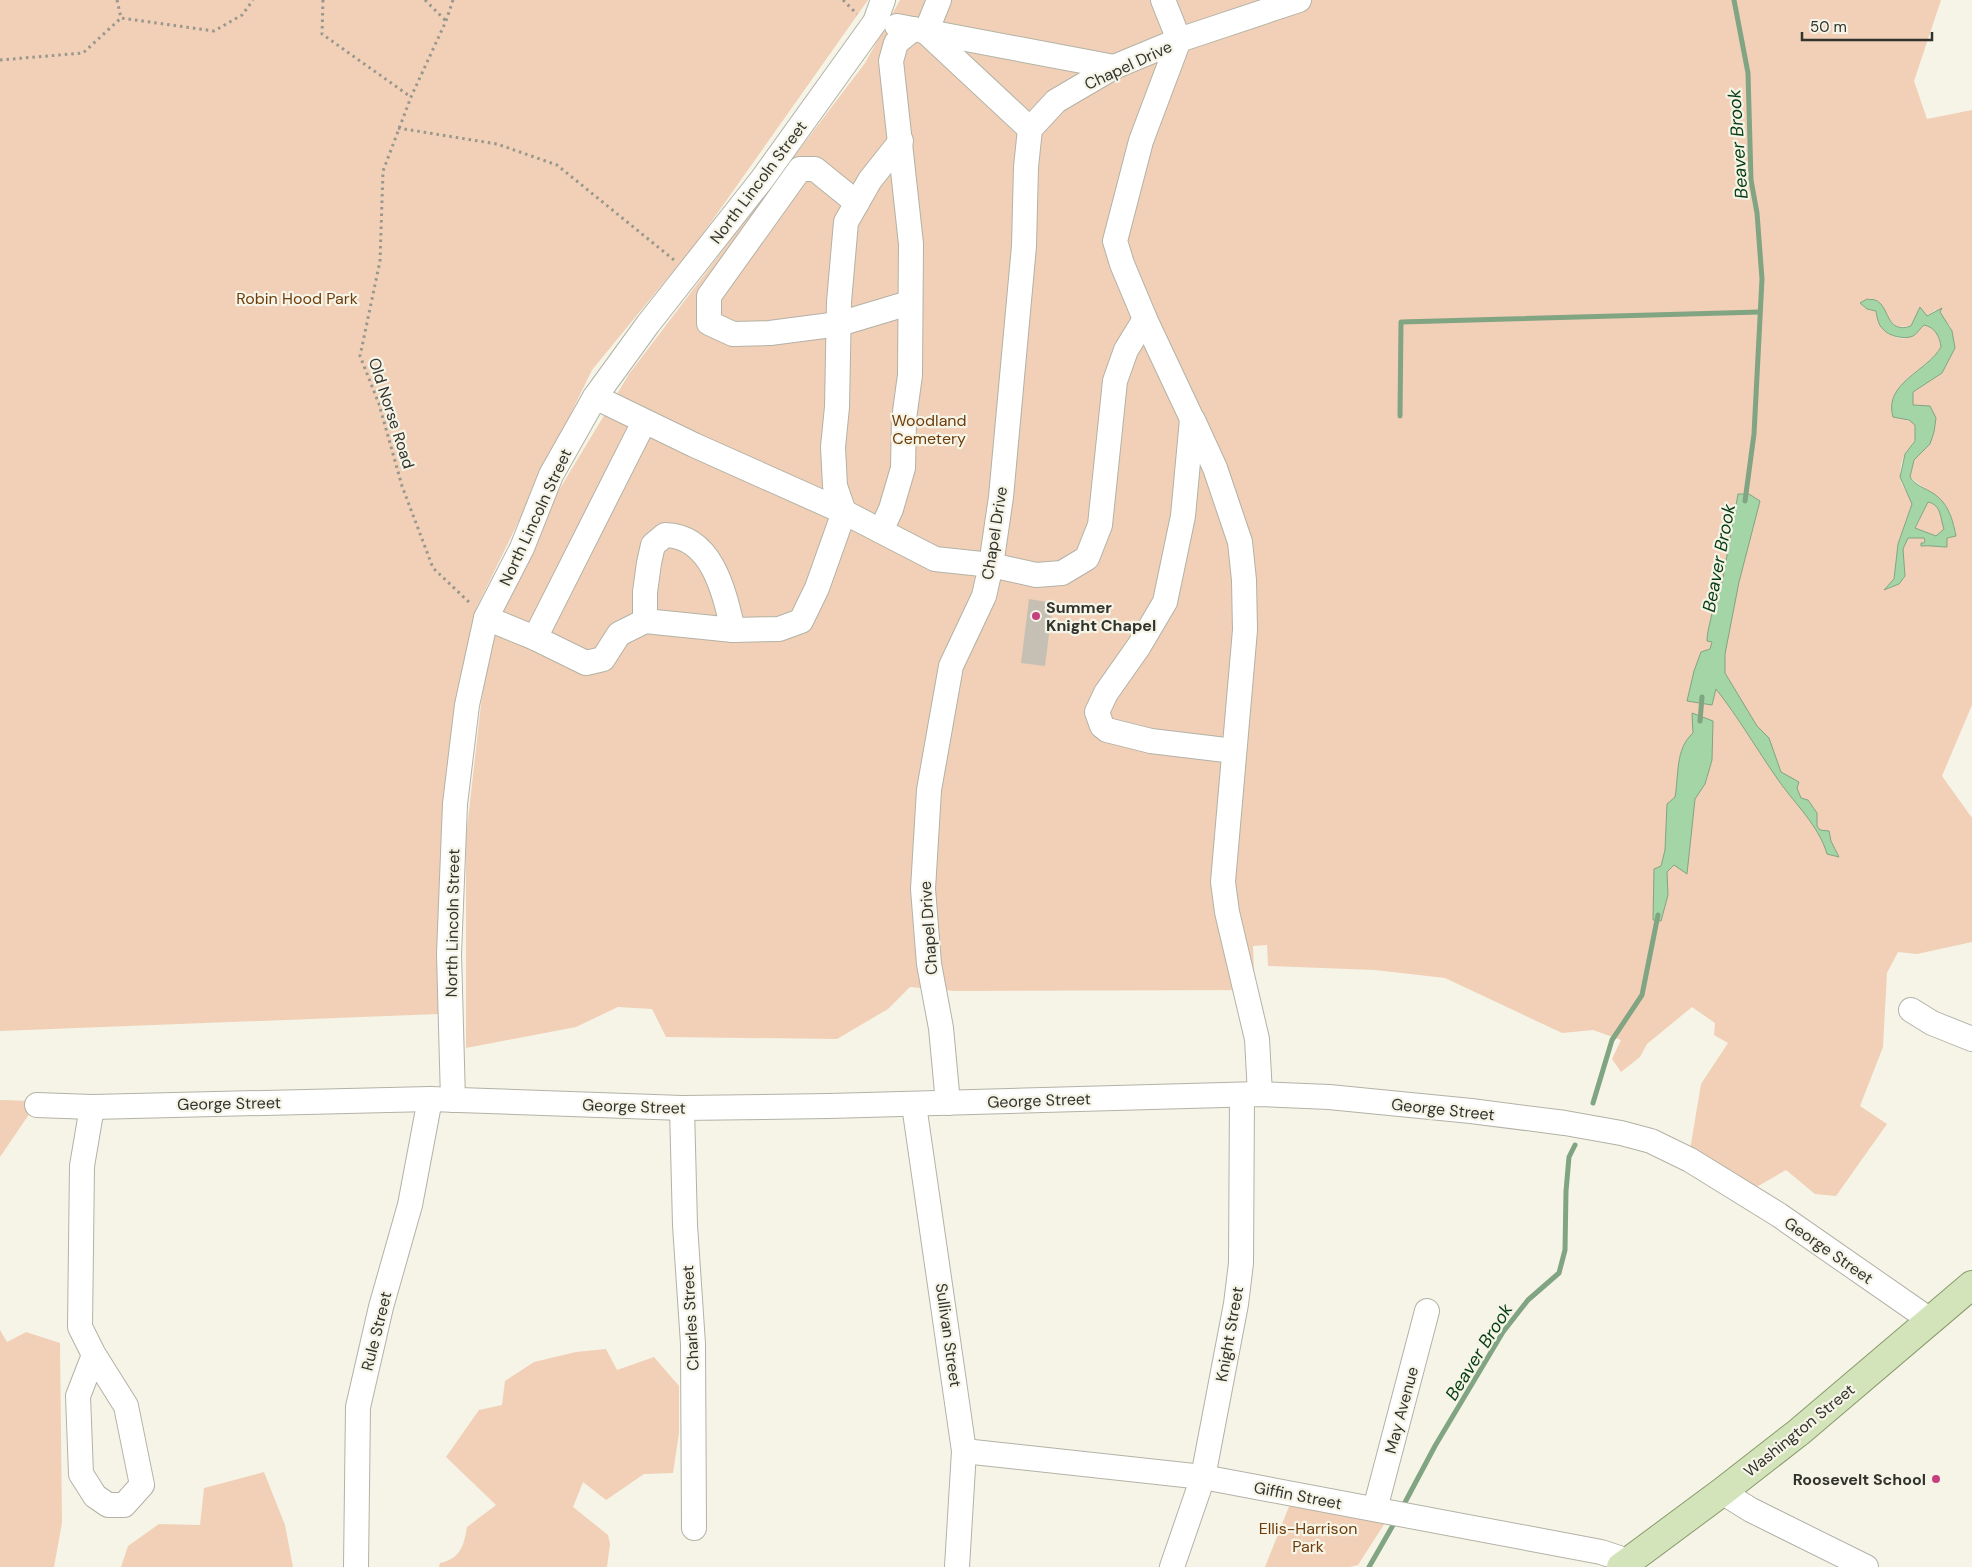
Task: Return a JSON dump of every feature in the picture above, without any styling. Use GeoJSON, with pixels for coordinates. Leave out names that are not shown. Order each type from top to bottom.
{"type":"FeatureCollection","features":[{"type":"Feature","properties":{"kind":"main road","name":"Washington Street"},"geometry":{"type":"LineString","coordinates":[[1624,1564],[1722,1492],[1799,1432],[1972,1285]]}},
{"type":"Feature","properties":{"kind":"street"},"geometry":{"type":"LineString","coordinates":[[881,531],[891,509],[902,468],[904,419],[910,375],[909,304],[911,244],[890,61],[896,43],[919,30],[939,0]]}},
{"type":"Feature","properties":{"kind":"street"},"geometry":{"type":"LineString","coordinates":[[1163,0],[1179,40]]}},
{"type":"Feature","properties":{"kind":"street","name":"Chapel Drive"},"geometry":{"type":"LineString","coordinates":[[948,1103],[941,1028],[929,964],[923,889],[929,790],[951,666],[984,596],[991,565],[1001,497],[1024,246],[1026,168],[1030,130],[1056,101],[1114,68],[1179,40],[1299,0]]}},
{"type":"Feature","properties":{"kind":"street"},"geometry":{"type":"LineString","coordinates":[[879,11],[919,30],[1114,68]]}},
{"type":"Feature","properties":{"kind":"street","name":"North Lincoln Street"},"geometry":{"type":"LineString","coordinates":[[442,1099],[455,804],[467,704],[486,618],[522,548],[551,475],[595,397],[648,324],[763,178],[879,11]]}},
{"type":"Feature","properties":{"kind":"street"},"geometry":{"type":"LineString","coordinates":[[919,30],[1030,130]]}},
{"type":"Feature","properties":{"kind":"street","name":"Knight Street"},"geometry":{"type":"LineString","coordinates":[[1172,1567],[1203,1477],[1241,1263],[1251,1094],[1258,1039],[1227,912],[1223,882],[1245,630],[1244,580],[1240,542],[1215,468],[1145,319],[1122,264],[1115,241],[1140,141],[1179,40]]}},
{"type":"Feature","properties":{"kind":"street"},"geometry":{"type":"LineString","coordinates":[[486,618],[586,662],[603,659],[619,634],[645,621],[732,630],[779,629],[801,621],[817,588],[844,512],[835,486],[833,447],[837,406],[839,324],[846,222],[870,180],[900,140]]}},
{"type":"Feature","properties":{"kind":"street"},"geometry":{"type":"LineString","coordinates":[[857,203],[815,170],[800,169],[709,296],[709,323],[733,334],[770,333],[839,324],[909,304]]}},
{"type":"Feature","properties":{"kind":"street"},"geometry":{"type":"LineString","coordinates":[[595,397],[644,422],[844,512],[935,559],[991,565],[1036,575],[1062,573],[1087,558],[1100,525],[1115,381],[1126,350],[1145,319]]}},
{"type":"Feature","properties":{"kind":"street"},"geometry":{"type":"LineString","coordinates":[[1192,418],[1183,516],[1164,602],[1139,646],[1106,694],[1097,712],[1102,726],[1107,730],[1151,741],[1234,750]]}},
{"type":"Feature","properties":{"kind":"street"},"geometry":{"type":"LineString","coordinates":[[535,638],[644,422]]}},
{"type":"Feature","properties":{"kind":"street"},"geometry":{"type":"LineString","coordinates":[[645,621],[645,592],[654,545],[664,535],[679,535],[695,543],[706,558],[724,591],[732,630]]}},
{"type":"Feature","properties":{"kind":"street"},"geometry":{"type":"LineString","coordinates":[[1911,1010],[1932,1023],[1972,1039]]}},
{"type":"Feature","properties":{"kind":"street","name":"George Street"},"geometry":{"type":"LineString","coordinates":[[37,1105],[92,1107],[442,1099],[682,1108],[914,1105],[1251,1094],[1329,1097],[1565,1123],[1621,1133],[1651,1142],[1690,1160],[1779,1215],[1930,1320]]}},
{"type":"Feature","properties":{"kind":"street","name":"Rule Street"},"geometry":{"type":"LineString","coordinates":[[356,1567],[358,1407],[381,1307],[442,1099]]}},
{"type":"Feature","properties":{"kind":"street","name":"Sullivan Street"},"geometry":{"type":"LineString","coordinates":[[914,1105],[964,1451],[957,1567]]}},
{"type":"Feature","properties":{"kind":"street"},"geometry":{"type":"LineString","coordinates":[[92,1107],[82,1166],[80,1327],[94,1355],[126,1406],[142,1484],[124,1505],[108,1505],[96,1496],[81,1474],[78,1396],[94,1355]]}},
{"type":"Feature","properties":{"kind":"street","name":"Charles Street"},"geometry":{"type":"LineString","coordinates":[[682,1108],[685,1225],[693,1344],[694,1528]]}},
{"type":"Feature","properties":{"kind":"street","name":"May Avenue"},"geometry":{"type":"LineString","coordinates":[[1392,1512],[1427,1312]]}},
{"type":"Feature","properties":{"kind":"street","name":"Giffin Street"},"geometry":{"type":"LineString","coordinates":[[964,1451],[1203,1477],[1601,1552],[1624,1564]]}},
{"type":"Feature","properties":{"kind":"street"},"geometry":{"type":"LineString","coordinates":[[1722,1492],[1751,1510],[1866,1567]]}},
{"type":"Feature","properties":{"kind":"path"},"geometry":{"type":"LineString","coordinates":[[118,0],[121,18]]}},
{"type":"Feature","properties":{"kind":"path"},"geometry":{"type":"LineString","coordinates":[[121,18],[214,32],[242,15],[253,0]]}},
{"type":"Feature","properties":{"kind":"path"},"geometry":{"type":"LineString","coordinates":[[323,0],[322,34],[411,97]]}},
{"type":"Feature","properties":{"kind":"path"},"geometry":{"type":"LineString","coordinates":[[425,0],[446,21]]}},
{"type":"Feature","properties":{"kind":"path","name":"Old Norse Road"},"geometry":{"type":"LineString","coordinates":[[453,0],[446,21],[398,128],[384,171],[380,261],[360,356],[379,404],[402,486],[433,568],[486,618]]}},
{"type":"Feature","properties":{"kind":"path"},"geometry":{"type":"LineString","coordinates":[[0,60],[82,53],[121,18]]}},
{"type":"Feature","properties":{"kind":"path"},"geometry":{"type":"LineString","coordinates":[[398,128],[497,144],[557,165],[674,260],[688,275]]}},
{"type":"Feature","properties":{"kind":"green space","name":"Robin Hood Park"},"geometry":{"type":"Polygon","coordinates":[[[0,0],[868,0],[697,242],[592,370],[476,609],[442,816],[439,1014],[0,1031],[0,0]]]}},
{"type":"Feature","properties":{"kind":"green space","name":"Woodland Cemetery"},"geometry":{"type":"Polygon","coordinates":[[[900,0],[1941,0],[1914,81],[1927,119],[1972,110],[1972,705],[1942,776],[1972,818],[1972,942],[1917,954],[1898,952],[1887,973],[1883,1047],[1860,1106],[1887,1124],[1836,1196],[1815,1194],[1786,1170],[1753,1189],[1690,1150],[1701,1084],[1728,1043],[1714,1035],[1715,1023],[1692,1007],[1647,1044],[1640,1057],[1621,1072],[1612,1059],[1621,1040],[1593,1030],[1562,1033],[1445,978],[1375,970],[1268,966],[1267,945],[1253,946],[1255,990],[954,991],[910,987],[888,1009],[837,1039],[666,1037],[652,1009],[618,1007],[576,1027],[466,1048],[466,838],[481,704],[494,620],[553,500],[629,374],[865,63],[900,0]],[[1867,299],[1860,303],[1867,309],[1876,311],[1880,323],[1888,333],[1900,338],[1906,338],[1914,335],[1924,325],[1928,326],[1936,333],[1941,347],[1927,363],[1903,384],[1893,402],[1892,413],[1913,423],[1917,432],[1915,441],[1906,452],[1901,463],[1900,480],[1912,504],[1898,544],[1894,579],[1885,590],[1899,584],[1905,576],[1903,549],[1908,538],[1924,538],[1925,545],[1942,547],[1947,543],[1947,538],[1956,534],[1950,512],[1945,504],[1910,477],[1914,460],[1921,451],[1919,405],[1913,405],[1913,392],[1942,373],[1955,348],[1950,326],[1936,310],[1926,316],[1920,308],[1911,326],[1897,327],[1885,315],[1881,306],[1867,299]]]}},
{"type":"Feature","properties":{"kind":"green space"},"geometry":{"type":"Polygon","coordinates":[[[1928,502],[1936,506],[1941,516],[1944,529],[1936,536],[1915,528],[1928,502]]]}},
{"type":"Feature","properties":{"kind":"green space"},"geometry":{"type":"Polygon","coordinates":[[[0,1100],[33,1101],[32,1110],[0,1157],[0,1100]]]}},
{"type":"Feature","properties":{"kind":"green space"},"geometry":{"type":"Polygon","coordinates":[[[0,1330],[7,1342],[26,1332],[60,1343],[62,1523],[54,1567],[0,1567],[0,1330]]]}},
{"type":"Feature","properties":{"kind":"green space"},"geometry":{"type":"Polygon","coordinates":[[[606,1349],[617,1370],[654,1357],[679,1386],[679,1433],[673,1473],[644,1474],[606,1500],[583,1482],[573,1507],[608,1535],[610,1544],[607,1567],[439,1567],[440,1563],[457,1555],[460,1551],[467,1527],[496,1505],[446,1457],[479,1410],[502,1405],[505,1381],[534,1362],[576,1352],[606,1349]]]}},
{"type":"Feature","properties":{"kind":"green space"},"geometry":{"type":"Polygon","coordinates":[[[264,1472],[285,1525],[293,1567],[121,1567],[128,1546],[159,1524],[200,1525],[204,1488],[264,1472]]]}},
{"type":"Feature","properties":{"kind":"green space","name":"Ellis-Harrison Park"},"geometry":{"type":"Polygon","coordinates":[[[1290,1504],[1385,1523],[1358,1565],[1350,1567],[1265,1567],[1290,1504]]]}},
{"type":"Feature","properties":{"kind":"shaded area"},"geometry":{"type":"Polygon","coordinates":[[[1867,299],[1875,300],[1883,307],[1892,323],[1903,328],[1911,326],[1920,307],[1927,316],[1942,308],[1940,312],[1952,331],[1955,348],[1942,373],[1913,392],[1913,405],[1930,406],[1936,418],[1930,444],[1914,460],[1910,477],[1942,501],[1954,525],[1956,536],[1947,538],[1947,547],[1921,546],[1921,543],[1925,541],[1924,538],[1908,538],[1903,549],[1905,576],[1899,584],[1884,590],[1894,579],[1898,544],[1912,504],[1900,477],[1905,454],[1915,441],[1915,425],[1909,420],[1893,417],[1892,405],[1894,395],[1908,378],[1935,356],[1941,347],[1936,333],[1924,325],[1910,337],[1889,334],[1880,325],[1876,311],[1867,309],[1860,303],[1867,299]],[[1928,502],[1915,528],[1936,536],[1944,529],[1940,513],[1933,504],[1928,502]]]}},
{"type":"Feature","properties":{"kind":"shaded area"},"geometry":{"type":"Polygon","coordinates":[[[1738,494],[1749,494],[1760,501],[1739,582],[1725,654],[1725,673],[1757,726],[1769,738],[1781,772],[1799,782],[1797,788],[1801,798],[1808,800],[1817,813],[1817,826],[1820,830],[1829,831],[1831,841],[1839,857],[1827,854],[1813,825],[1779,781],[1716,689],[1712,705],[1687,701],[1694,671],[1701,652],[1710,649],[1712,642],[1707,641],[1713,603],[1712,598],[1722,583],[1738,494]]]}},
{"type":"Feature","properties":{"kind":"shaded area"},"geometry":{"type":"Polygon","coordinates":[[[1692,713],[1713,721],[1712,760],[1705,784],[1695,799],[1687,874],[1674,865],[1667,872],[1668,895],[1661,921],[1653,920],[1654,869],[1661,866],[1665,850],[1667,804],[1675,797],[1680,754],[1687,739],[1693,733],[1692,713]]]}},
{"type":"Feature","properties":{"kind":"building"},"geometry":{"type":"Polygon","coordinates":[[[1029,599],[1053,603],[1045,666],[1021,663],[1029,599]]]}},
{"type":"Feature","properties":{"kind":"waterway","name":"Beaver Brook"},"geometry":{"type":"LineString","coordinates":[[1734,0],[1748,73],[1751,180],[1757,213],[1762,279],[1754,434],[1745,501]]}},
{"type":"Feature","properties":{"kind":"waterway"},"geometry":{"type":"LineString","coordinates":[[1400,416],[1401,322],[1760,312]]}},
{"type":"Feature","properties":{"kind":"waterway","name":"Beaver Brook"},"geometry":{"type":"LineString","coordinates":[[1700,721],[1702,697]]}},
{"type":"Feature","properties":{"kind":"waterway","name":"Beaver Brook"},"geometry":{"type":"LineString","coordinates":[[1593,1103],[1612,1040],[1642,995],[1658,915]]}},
{"type":"Feature","properties":{"kind":"waterway","name":"Beaver Brook"},"geometry":{"type":"LineString","coordinates":[[1402,1508],[1435,1446],[1503,1332],[1528,1300],[1559,1273],[1565,1250],[1566,1191],[1569,1157],[1575,1145]]}},
{"type":"Feature","properties":{"kind":"waterway","name":"Beaver Brook"},"geometry":{"type":"LineString","coordinates":[[1369,1567],[1396,1520]]}},
{"type":"Feature","properties":{"kind":"place","name":"Summer Knight Chapel"},"geometry":{"type":"Point","coordinates":[1036,616]}},
{"type":"Feature","properties":{"kind":"place","name":"Roosevelt School"},"geometry":{"type":"Point","coordinates":[1936,1479]}}]}
